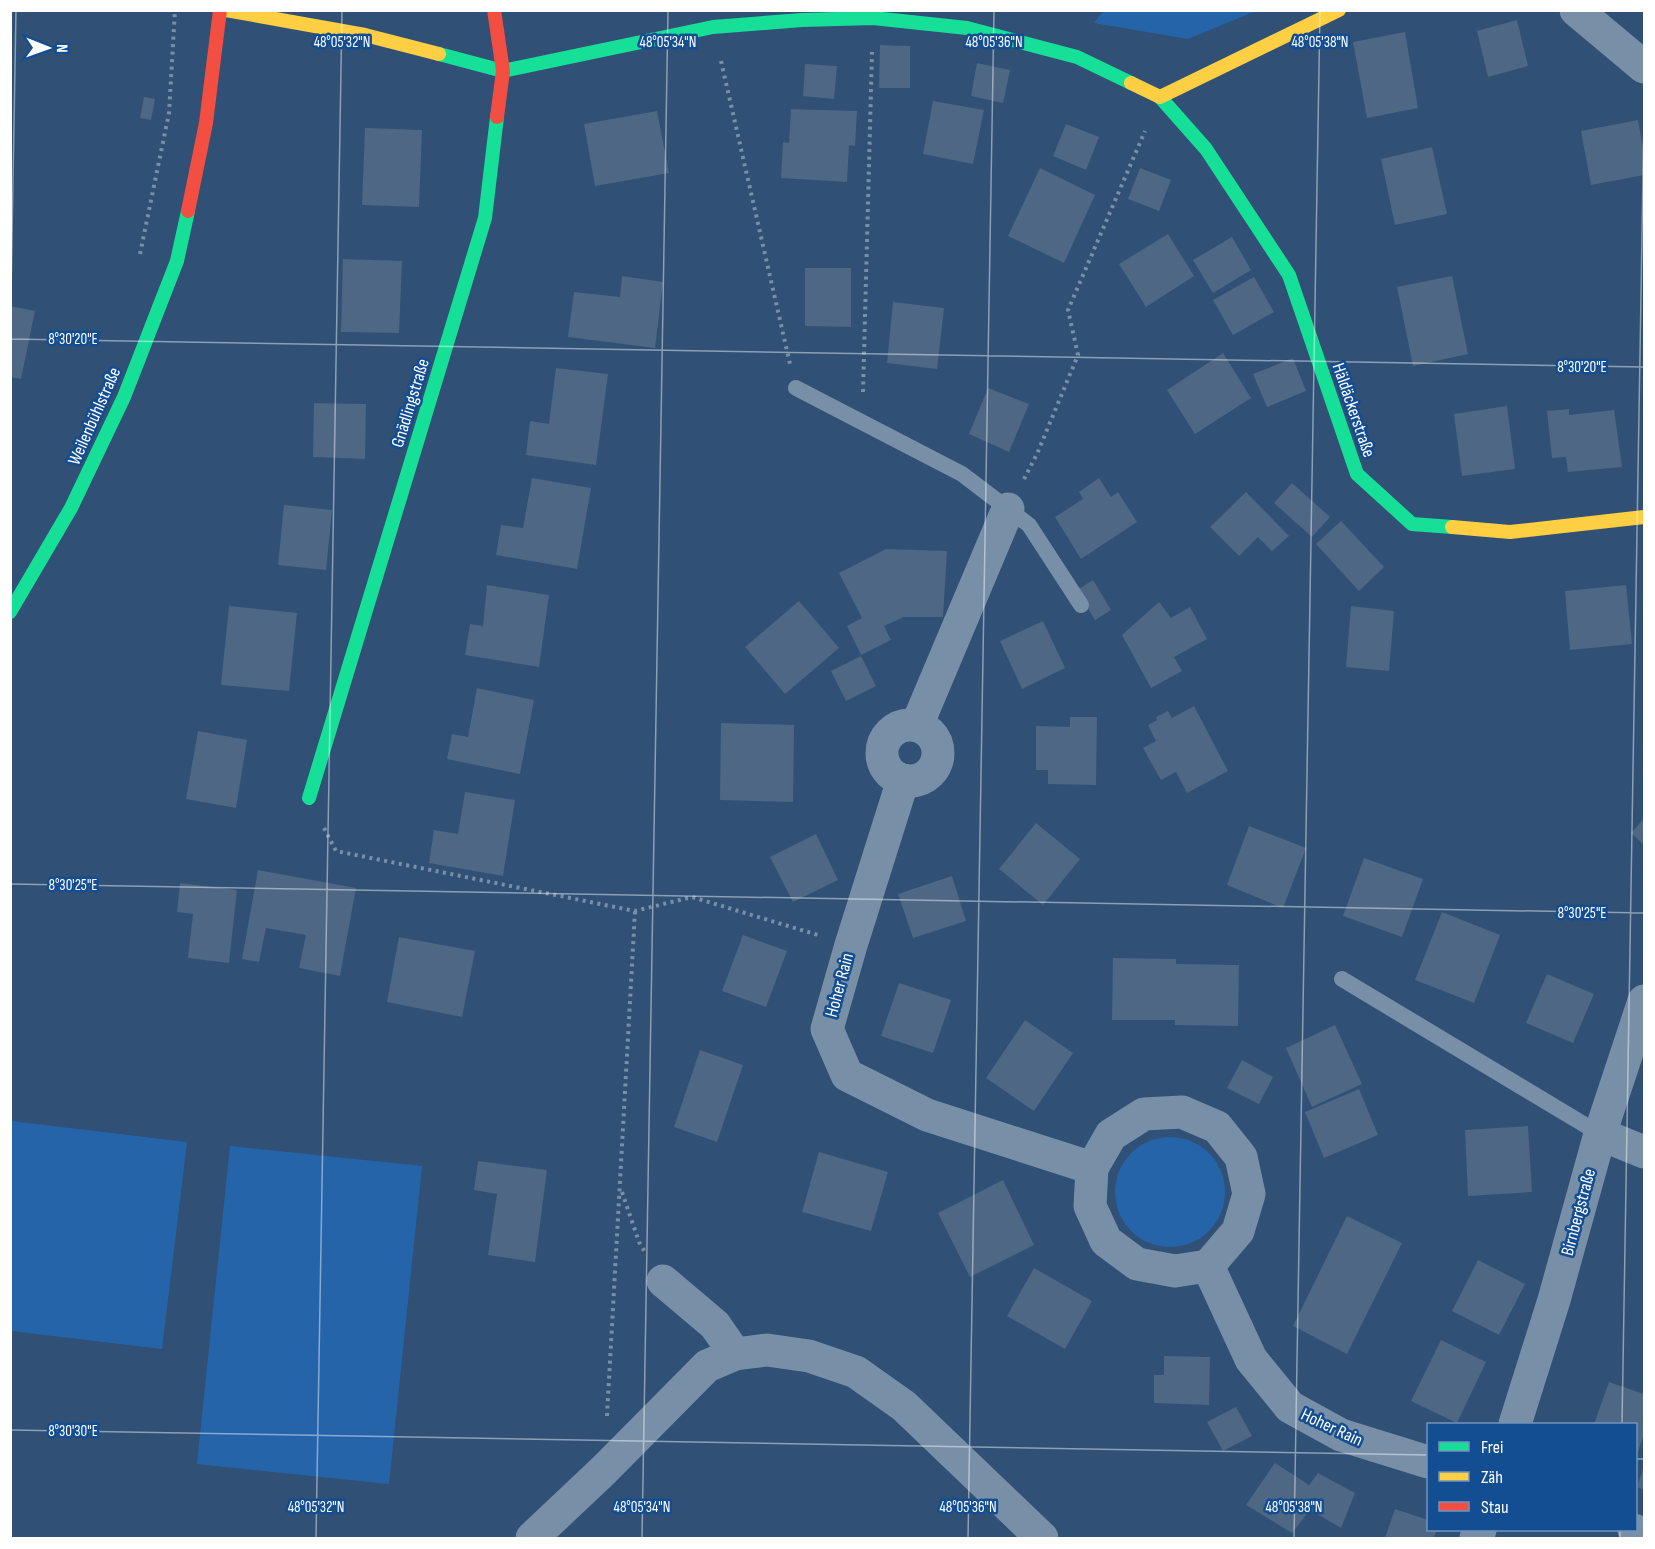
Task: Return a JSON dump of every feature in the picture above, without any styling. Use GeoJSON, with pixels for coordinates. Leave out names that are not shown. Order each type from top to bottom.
{"type":"FeatureCollection","features":[{"type":"Feature","properties":{"kind":"street","name":"Weilenbühlstraße"},"geometry":{"type":"LineString","coordinates":[[10,612],[71,508],[95,458],[124,397],[177,261],[206,123],[220,10]]}},
{"type":"Feature","properties":{"kind":"street"},"geometry":{"type":"LineString","coordinates":[[226,10],[365,35],[503,71],[713,27],[802,15],[873,18],[967,28],[1077,57],[1160,97],[1339,10]]}},
{"type":"Feature","properties":{"kind":"street","name":"Gnädlingstraße"},"geometry":{"type":"LineString","coordinates":[[309,798],[485,218],[503,71],[495,10]]}},
{"type":"Feature","properties":{"kind":"street"},"geometry":{"type":"LineString","coordinates":[[1576,10],[1644,67]]}},
{"type":"Feature","properties":{"kind":"street","name":"Häldäckerstraße"},"geometry":{"type":"LineString","coordinates":[[1160,97],[1206,149],[1289,275],[1357,474],[1412,524],[1510,532],[1644,517]]}},
{"type":"Feature","properties":{"kind":"street","name":"Hoher Rain"},"geometry":{"type":"LineString","coordinates":[[1008,509],[917,725],[925,729],[936,742],[937,760],[928,775],[912,781],[903,780],[850,945],[827,1029],[847,1075],[927,1115],[1092,1168]]}},
{"type":"Feature","properties":{"kind":"street","name":"Birnbergstraße"},"geometry":{"type":"LineString","coordinates":[[1516,1423],[1554,1300],[1600,1134],[1644,1001]]}},
{"type":"Feature","properties":{"kind":"street"},"geometry":{"type":"LineString","coordinates":[[1182,1112],[1217,1127],[1241,1157],[1249,1194],[1238,1231],[1208,1266],[1175,1271],[1137,1264],[1107,1241],[1090,1206],[1092,1168],[1111,1135],[1144,1114],[1182,1112]]}},
{"type":"Feature","properties":{"kind":"street"},"geometry":{"type":"LineString","coordinates":[[1600,1134],[1644,1152]]}},
{"type":"Feature","properties":{"kind":"street","name":"Hoher Rain"},"geometry":{"type":"LineString","coordinates":[[1208,1266],[1251,1359],[1290,1407],[1341,1435],[1427,1462]]}},
{"type":"Feature","properties":{"kind":"street"},"geometry":{"type":"LineString","coordinates":[[663,1281],[715,1325],[735,1354]]}},
{"type":"Feature","properties":{"kind":"street"},"geometry":{"type":"LineString","coordinates":[[532,1539],[707,1366],[735,1354],[767,1350],[809,1356],[856,1372],[904,1406],[1042,1539]]}},
{"type":"Feature","properties":{"kind":"lane"},"geometry":{"type":"LineString","coordinates":[[796,388],[962,474],[1008,509],[1029,525],[1081,605]]}},
{"type":"Feature","properties":{"kind":"lane"},"geometry":{"type":"LineString","coordinates":[[1342,979],[1600,1134]]}},
{"type":"Feature","properties":{"kind":"path"},"geometry":{"type":"LineString","coordinates":[[140,256],[169,114],[175,10]]}},
{"type":"Feature","properties":{"kind":"path"},"geometry":{"type":"LineString","coordinates":[[872,428],[862,393],[873,18]]}},
{"type":"Feature","properties":{"kind":"path"},"geometry":{"type":"LineString","coordinates":[[713,27],[796,388]]}},
{"type":"Feature","properties":{"kind":"path"},"geometry":{"type":"LineString","coordinates":[[1008,509],[1037,454],[1078,355],[1068,310],[1160,97]]}},
{"type":"Feature","properties":{"kind":"path"},"geometry":{"type":"LineString","coordinates":[[309,798],[336,851],[635,910],[692,897],[850,945]]}},
{"type":"Feature","properties":{"kind":"path"},"geometry":{"type":"LineString","coordinates":[[604,1470],[635,910]]}},
{"type":"Feature","properties":{"kind":"path"},"geometry":{"type":"LineString","coordinates":[[620,1189],[639,1242],[663,1281]]}},
{"type":"Feature","properties":{"kind":"shaded area"},"geometry":{"type":"Polygon","coordinates":[[[1103,11],[1256,11],[1188,39],[1094,23],[1103,11]]]}},
{"type":"Feature","properties":{"kind":"shaded area"},"geometry":{"type":"Polygon","coordinates":[[[11,1121],[187,1142],[162,1349],[11,1331],[11,1121]]]}},
{"type":"Feature","properties":{"kind":"shaded area"},"geometry":{"type":"Polygon","coordinates":[[[1170,1137],[1191,1142],[1209,1153],[1220,1171],[1225,1192],[1220,1213],[1209,1231],[1191,1242],[1170,1247],[1149,1242],[1131,1231],[1120,1213],[1115,1192],[1120,1171],[1131,1153],[1149,1142],[1170,1137]]]}},
{"type":"Feature","properties":{"kind":"shaded area"},"geometry":{"type":"Polygon","coordinates":[[[230,1146],[422,1166],[389,1484],[197,1464],[230,1146]]]}},
{"type":"Feature","properties":{"kind":"building"},"geometry":{"type":"Polygon","coordinates":[[[1517,20],[1528,66],[1488,77],[1477,31],[1517,20]]]}},
{"type":"Feature","properties":{"kind":"building"},"geometry":{"type":"Polygon","coordinates":[[[1405,32],[1418,108],[1367,118],[1353,42],[1405,32]]]}},
{"type":"Feature","properties":{"kind":"building"},"geometry":{"type":"Polygon","coordinates":[[[880,45],[910,46],[910,88],[879,88],[880,45]]]}},
{"type":"Feature","properties":{"kind":"building"},"geometry":{"type":"Polygon","coordinates":[[[977,63],[1010,70],[1003,103],[971,96],[977,63]]]}},
{"type":"Feature","properties":{"kind":"building"},"geometry":{"type":"Polygon","coordinates":[[[805,64],[837,66],[834,99],[803,96],[805,64]]]}},
{"type":"Feature","properties":{"kind":"building"},"geometry":{"type":"Polygon","coordinates":[[[144,97],[155,99],[151,120],[140,118],[144,97]]]}},
{"type":"Feature","properties":{"kind":"building"},"geometry":{"type":"Polygon","coordinates":[[[933,101],[984,110],[973,164],[923,154],[933,101]]]}},
{"type":"Feature","properties":{"kind":"building"},"geometry":{"type":"Polygon","coordinates":[[[791,109],[857,111],[855,146],[849,145],[847,182],[781,178],[783,142],[789,143],[791,109]]]}},
{"type":"Feature","properties":{"kind":"building"},"geometry":{"type":"Polygon","coordinates":[[[657,111],[669,173],[595,186],[584,124],[657,111]]]}},
{"type":"Feature","properties":{"kind":"building"},"geometry":{"type":"Polygon","coordinates":[[[1638,120],[1644,153],[1644,175],[1591,185],[1581,131],[1638,120]]]}},
{"type":"Feature","properties":{"kind":"building"},"geometry":{"type":"Polygon","coordinates":[[[1066,124],[1099,137],[1086,170],[1053,156],[1066,124]]]}},
{"type":"Feature","properties":{"kind":"building"},"geometry":{"type":"Polygon","coordinates":[[[365,128],[422,130],[419,207],[362,205],[365,128]]]}},
{"type":"Feature","properties":{"kind":"building"},"geometry":{"type":"Polygon","coordinates":[[[1432,147],[1447,214],[1395,225],[1381,159],[1432,147]]]}},
{"type":"Feature","properties":{"kind":"building"},"geometry":{"type":"Polygon","coordinates":[[[1040,168],[1095,195],[1064,263],[1008,236],[1040,168]]]}},
{"type":"Feature","properties":{"kind":"building"},"geometry":{"type":"Polygon","coordinates":[[[1140,168],[1171,180],[1159,211],[1128,199],[1140,168]]]}},
{"type":"Feature","properties":{"kind":"building"},"geometry":{"type":"Polygon","coordinates":[[[1168,234],[1194,276],[1146,307],[1119,264],[1168,234]]]}},
{"type":"Feature","properties":{"kind":"building"},"geometry":{"type":"Polygon","coordinates":[[[1232,237],[1251,270],[1213,293],[1193,260],[1232,237]]]}},
{"type":"Feature","properties":{"kind":"building"},"geometry":{"type":"Polygon","coordinates":[[[343,259],[402,261],[399,333],[341,332],[343,259]]]}},
{"type":"Feature","properties":{"kind":"building"},"geometry":{"type":"Polygon","coordinates":[[[805,268],[851,268],[851,327],[805,326],[805,268]]]}},
{"type":"Feature","properties":{"kind":"building"},"geometry":{"type":"Polygon","coordinates":[[[622,276],[663,282],[655,348],[568,337],[574,292],[620,297],[622,276]]]}},
{"type":"Feature","properties":{"kind":"building"},"geometry":{"type":"Polygon","coordinates":[[[1452,276],[1468,354],[1413,366],[1397,287],[1452,276]]]}},
{"type":"Feature","properties":{"kind":"building"},"geometry":{"type":"Polygon","coordinates":[[[1254,277],[1274,312],[1233,335],[1213,300],[1254,277]]]}},
{"type":"Feature","properties":{"kind":"building"},"geometry":{"type":"Polygon","coordinates":[[[893,302],[944,308],[937,369],[887,363],[893,302]]]}},
{"type":"Feature","properties":{"kind":"building"},"geometry":{"type":"Polygon","coordinates":[[[10,306],[35,311],[21,379],[10,377],[10,306]]]}},
{"type":"Feature","properties":{"kind":"building"},"geometry":{"type":"Polygon","coordinates":[[[1223,353],[1251,398],[1195,434],[1167,390],[1223,353]]]}},
{"type":"Feature","properties":{"kind":"building"},"geometry":{"type":"Polygon","coordinates":[[[1293,358],[1306,391],[1267,407],[1253,374],[1293,358]]]}},
{"type":"Feature","properties":{"kind":"building"},"geometry":{"type":"Polygon","coordinates":[[[556,368],[608,374],[596,465],[526,455],[530,421],[549,424],[556,368]]]}},
{"type":"Feature","properties":{"kind":"building"},"geometry":{"type":"Polygon","coordinates":[[[988,388],[1029,404],[1009,452],[969,434],[988,388]]]}},
{"type":"Feature","properties":{"kind":"building"},"geometry":{"type":"Polygon","coordinates":[[[314,403],[366,404],[365,459],[313,457],[314,403]]]}},
{"type":"Feature","properties":{"kind":"building"},"geometry":{"type":"Polygon","coordinates":[[[1507,406],[1515,469],[1462,476],[1454,414],[1507,406]]]}},
{"type":"Feature","properties":{"kind":"building"},"geometry":{"type":"Polygon","coordinates":[[[1569,409],[1569,415],[1614,410],[1622,467],[1568,472],[1566,457],[1552,458],[1547,411],[1569,409]]]}},
{"type":"Feature","properties":{"kind":"building"},"geometry":{"type":"Polygon","coordinates":[[[532,478],[591,488],[577,569],[496,555],[501,525],[523,528],[532,478]]]}},
{"type":"Feature","properties":{"kind":"building"},"geometry":{"type":"Polygon","coordinates":[[[1099,478],[1111,497],[1118,492],[1137,522],[1081,559],[1055,517],[1083,499],[1079,492],[1099,478]]]}},
{"type":"Feature","properties":{"kind":"building"},"geometry":{"type":"Polygon","coordinates":[[[1292,483],[1330,517],[1312,537],[1274,503],[1292,483]]]}},
{"type":"Feature","properties":{"kind":"building"},"geometry":{"type":"Polygon","coordinates":[[[1246,492],[1289,536],[1272,551],[1258,537],[1239,556],[1210,527],[1246,492]]]}},
{"type":"Feature","properties":{"kind":"building"},"geometry":{"type":"Polygon","coordinates":[[[284,505],[332,510],[326,570],[278,565],[284,505]]]}},
{"type":"Feature","properties":{"kind":"building"},"geometry":{"type":"Polygon","coordinates":[[[1341,521],[1384,567],[1359,591],[1316,544],[1341,521]]]}},
{"type":"Feature","properties":{"kind":"building"},"geometry":{"type":"Polygon","coordinates":[[[886,549],[947,551],[943,617],[904,617],[884,626],[891,640],[861,655],[847,626],[862,618],[839,573],[886,549]]]}},
{"type":"Feature","properties":{"kind":"building"},"geometry":{"type":"Polygon","coordinates":[[[1093,580],[1111,610],[1095,620],[1077,590],[1093,580]]]}},
{"type":"Feature","properties":{"kind":"building"},"geometry":{"type":"Polygon","coordinates":[[[487,585],[549,595],[539,667],[465,655],[470,624],[483,626],[487,585]]]}},
{"type":"Feature","properties":{"kind":"building"},"geometry":{"type":"Polygon","coordinates":[[[1626,585],[1632,644],[1570,650],[1565,591],[1626,585]]]}},
{"type":"Feature","properties":{"kind":"building"},"geometry":{"type":"Polygon","coordinates":[[[799,601],[839,648],[785,694],[745,647],[799,601]]]}},
{"type":"Feature","properties":{"kind":"building"},"geometry":{"type":"Polygon","coordinates":[[[1159,602],[1171,618],[1190,607],[1207,639],[1174,657],[1182,671],[1151,688],[1122,635],[1159,602]]]}},
{"type":"Feature","properties":{"kind":"building"},"geometry":{"type":"Polygon","coordinates":[[[229,606],[297,613],[289,691],[221,685],[229,606]]]}},
{"type":"Feature","properties":{"kind":"building"},"geometry":{"type":"Polygon","coordinates":[[[1351,606],[1394,611],[1389,671],[1346,667],[1351,606]]]}},
{"type":"Feature","properties":{"kind":"building"},"geometry":{"type":"Polygon","coordinates":[[[1043,621],[1065,668],[1022,689],[1000,641],[1043,621]]]}},
{"type":"Feature","properties":{"kind":"building"},"geometry":{"type":"Polygon","coordinates":[[[861,656],[876,686],[846,701],[831,671],[861,656]]]}},
{"type":"Feature","properties":{"kind":"building"},"geometry":{"type":"Polygon","coordinates":[[[477,688],[534,700],[520,774],[447,759],[452,734],[468,737],[477,688]]]}},
{"type":"Feature","properties":{"kind":"building"},"geometry":{"type":"Polygon","coordinates":[[[1194,706],[1228,771],[1187,793],[1176,772],[1161,780],[1143,748],[1156,741],[1148,725],[1157,720],[1156,717],[1168,711],[1172,718],[1194,706]]]}},
{"type":"Feature","properties":{"kind":"building"},"geometry":{"type":"Polygon","coordinates":[[[1070,717],[1097,717],[1096,785],[1048,784],[1048,770],[1036,770],[1036,726],[1070,727],[1070,717]]]}},
{"type":"Feature","properties":{"kind":"building"},"geometry":{"type":"Polygon","coordinates":[[[721,723],[794,725],[793,802],[720,800],[721,723]]]}},
{"type":"Feature","properties":{"kind":"building"},"geometry":{"type":"Polygon","coordinates":[[[198,731],[247,740],[236,808],[186,799],[198,731]]]}},
{"type":"Feature","properties":{"kind":"building"},"geometry":{"type":"Polygon","coordinates":[[[465,792],[515,800],[503,876],[429,863],[434,830],[458,834],[465,792]]]}},
{"type":"Feature","properties":{"kind":"building"},"geometry":{"type":"Polygon","coordinates":[[[1644,818],[1644,845],[1631,833],[1644,818]]]}},
{"type":"Feature","properties":{"kind":"building"},"geometry":{"type":"Polygon","coordinates":[[[1036,823],[1080,859],[1043,905],[999,869],[1036,823]]]}},
{"type":"Feature","properties":{"kind":"building"},"geometry":{"type":"Polygon","coordinates":[[[1249,826],[1306,848],[1283,908],[1227,885],[1249,826]]]}},
{"type":"Feature","properties":{"kind":"building"},"geometry":{"type":"Polygon","coordinates":[[[816,834],[838,880],[793,902],[770,857],[816,834]]]}},
{"type":"Feature","properties":{"kind":"building"},"geometry":{"type":"Polygon","coordinates":[[[1364,858],[1423,879],[1402,937],[1343,916],[1364,858]]]}},
{"type":"Feature","properties":{"kind":"building"},"geometry":{"type":"Polygon","coordinates":[[[258,870],[356,888],[340,976],[299,968],[306,935],[266,928],[259,962],[242,959],[258,870]]]}},
{"type":"Feature","properties":{"kind":"building"},"geometry":{"type":"Polygon","coordinates":[[[952,876],[966,921],[913,938],[898,894],[952,876]]]}},
{"type":"Feature","properties":{"kind":"building"},"geometry":{"type":"Polygon","coordinates":[[[180,883],[237,890],[229,963],[188,958],[193,914],[177,912],[180,883]]]}},
{"type":"Feature","properties":{"kind":"building"},"geometry":{"type":"Polygon","coordinates":[[[1442,912],[1500,935],[1474,1003],[1415,980],[1442,912]]]}},
{"type":"Feature","properties":{"kind":"building"},"geometry":{"type":"Polygon","coordinates":[[[743,935],[787,951],[766,1007],[722,991],[743,935]]]}},
{"type":"Feature","properties":{"kind":"building"},"geometry":{"type":"Polygon","coordinates":[[[399,937],[475,951],[462,1017],[387,1002],[399,937]]]}},
{"type":"Feature","properties":{"kind":"building"},"geometry":{"type":"Polygon","coordinates":[[[1113,958],[1176,959],[1176,964],[1239,965],[1238,1026],[1175,1025],[1175,1020],[1112,1020],[1113,958]]]}},
{"type":"Feature","properties":{"kind":"building"},"geometry":{"type":"Polygon","coordinates":[[[1547,974],[1594,994],[1573,1043],[1526,1023],[1547,974]]]}},
{"type":"Feature","properties":{"kind":"building"},"geometry":{"type":"Polygon","coordinates":[[[899,983],[951,1000],[933,1053],[881,1036],[899,983]]]}},
{"type":"Feature","properties":{"kind":"building"},"geometry":{"type":"Polygon","coordinates":[[[1025,1020],[1073,1053],[1034,1111],[986,1078],[1025,1020]]]}},
{"type":"Feature","properties":{"kind":"building"},"geometry":{"type":"Polygon","coordinates":[[[1335,1025],[1362,1084],[1312,1107],[1286,1048],[1335,1025]]]}},
{"type":"Feature","properties":{"kind":"building"},"geometry":{"type":"Polygon","coordinates":[[[700,1050],[743,1065],[717,1142],[674,1127],[700,1050]]]}},
{"type":"Feature","properties":{"kind":"building"},"geometry":{"type":"Polygon","coordinates":[[[1242,1060],[1273,1077],[1259,1104],[1227,1088],[1242,1060]]]}},
{"type":"Feature","properties":{"kind":"building"},"geometry":{"type":"Polygon","coordinates":[[[1359,1089],[1378,1135],[1324,1158],[1305,1112],[1359,1089]]]}},
{"type":"Feature","properties":{"kind":"building"},"geometry":{"type":"Polygon","coordinates":[[[1528,1126],[1532,1192],[1468,1196],[1465,1130],[1528,1126]]]}},
{"type":"Feature","properties":{"kind":"building"},"geometry":{"type":"Polygon","coordinates":[[[819,1152],[888,1172],[871,1231],[802,1212],[819,1152]]]}},
{"type":"Feature","properties":{"kind":"building"},"geometry":{"type":"Polygon","coordinates":[[[478,1161],[547,1170],[535,1262],[488,1255],[497,1194],[474,1190],[478,1161]]]}},
{"type":"Feature","properties":{"kind":"building"},"geometry":{"type":"Polygon","coordinates":[[[1003,1180],[1034,1245],[970,1277],[938,1213],[1003,1180]]]}},
{"type":"Feature","properties":{"kind":"building"},"geometry":{"type":"Polygon","coordinates":[[[1347,1216],[1402,1243],[1347,1354],[1293,1326],[1347,1216]]]}},
{"type":"Feature","properties":{"kind":"building"},"geometry":{"type":"Polygon","coordinates":[[[1478,1260],[1525,1284],[1499,1335],[1452,1311],[1478,1260]]]}},
{"type":"Feature","properties":{"kind":"building"},"geometry":{"type":"Polygon","coordinates":[[[1034,1268],[1092,1301],[1065,1349],[1007,1316],[1034,1268]]]}},
{"type":"Feature","properties":{"kind":"building"},"geometry":{"type":"Polygon","coordinates":[[[1441,1340],[1486,1362],[1457,1423],[1411,1401],[1441,1340]]]}},
{"type":"Feature","properties":{"kind":"building"},"geometry":{"type":"Polygon","coordinates":[[[1164,1356],[1210,1357],[1209,1405],[1154,1403],[1154,1375],[1164,1375],[1164,1356]]]}},
{"type":"Feature","properties":{"kind":"building"},"geometry":{"type":"Polygon","coordinates":[[[1609,1382],[1644,1394],[1644,1434],[1637,1455],[1637,1423],[1594,1423],[1609,1382]]]}},
{"type":"Feature","properties":{"kind":"building"},"geometry":{"type":"Polygon","coordinates":[[[1236,1407],[1252,1436],[1223,1451],[1207,1422],[1236,1407]]]}},
{"type":"Feature","properties":{"kind":"building"},"geometry":{"type":"Polygon","coordinates":[[[1275,1463],[1309,1485],[1318,1473],[1355,1493],[1341,1528],[1310,1510],[1292,1533],[1246,1505],[1275,1463]]]}},
{"type":"Feature","properties":{"kind":"building"},"geometry":{"type":"Polygon","coordinates":[[[1644,1466],[1644,1490],[1637,1487],[1644,1466]]]}},
{"type":"Feature","properties":{"kind":"building"},"geometry":{"type":"Polygon","coordinates":[[[1395,1509],[1427,1520],[1427,1531],[1437,1531],[1434,1538],[1385,1538],[1395,1509]]]}},
{"type":"Feature","properties":{"kind":"traffic: fast"},"geometry":{"type":"LineString","coordinates":[[439,54],[503,71],[713,27],[802,20],[873,18],[967,28],[1077,57],[1131,83]]}},
{"type":"Feature","properties":{"kind":"traffic: fast"},"geometry":{"type":"LineString","coordinates":[[1160,97],[1206,149],[1289,275],[1357,474],[1412,524],[1452,527]]}},
{"type":"Feature","properties":{"kind":"traffic: fast"},"geometry":{"type":"LineString","coordinates":[[309,798],[485,218],[497,117]]}},
{"type":"Feature","properties":{"kind":"traffic: fast"},"geometry":{"type":"LineString","coordinates":[[10,612],[71,508],[124,397],[177,261],[188,211]]}},
{"type":"Feature","properties":{"kind":"traffic: slow"},"geometry":{"type":"LineString","coordinates":[[226,10],[365,35],[439,54]]}},
{"type":"Feature","properties":{"kind":"traffic: slow"},"geometry":{"type":"LineString","coordinates":[[1131,83],[1160,97],[1339,10]]}},
{"type":"Feature","properties":{"kind":"traffic: slow"},"geometry":{"type":"LineString","coordinates":[[1452,527],[1510,532],[1644,517]]}},
{"type":"Feature","properties":{"kind":"traffic: jam"},"geometry":{"type":"LineString","coordinates":[[188,211],[206,123],[220,10]]}},
{"type":"Feature","properties":{"kind":"traffic: jam"},"geometry":{"type":"LineString","coordinates":[[494,10],[503,71],[497,117]]}}]}
